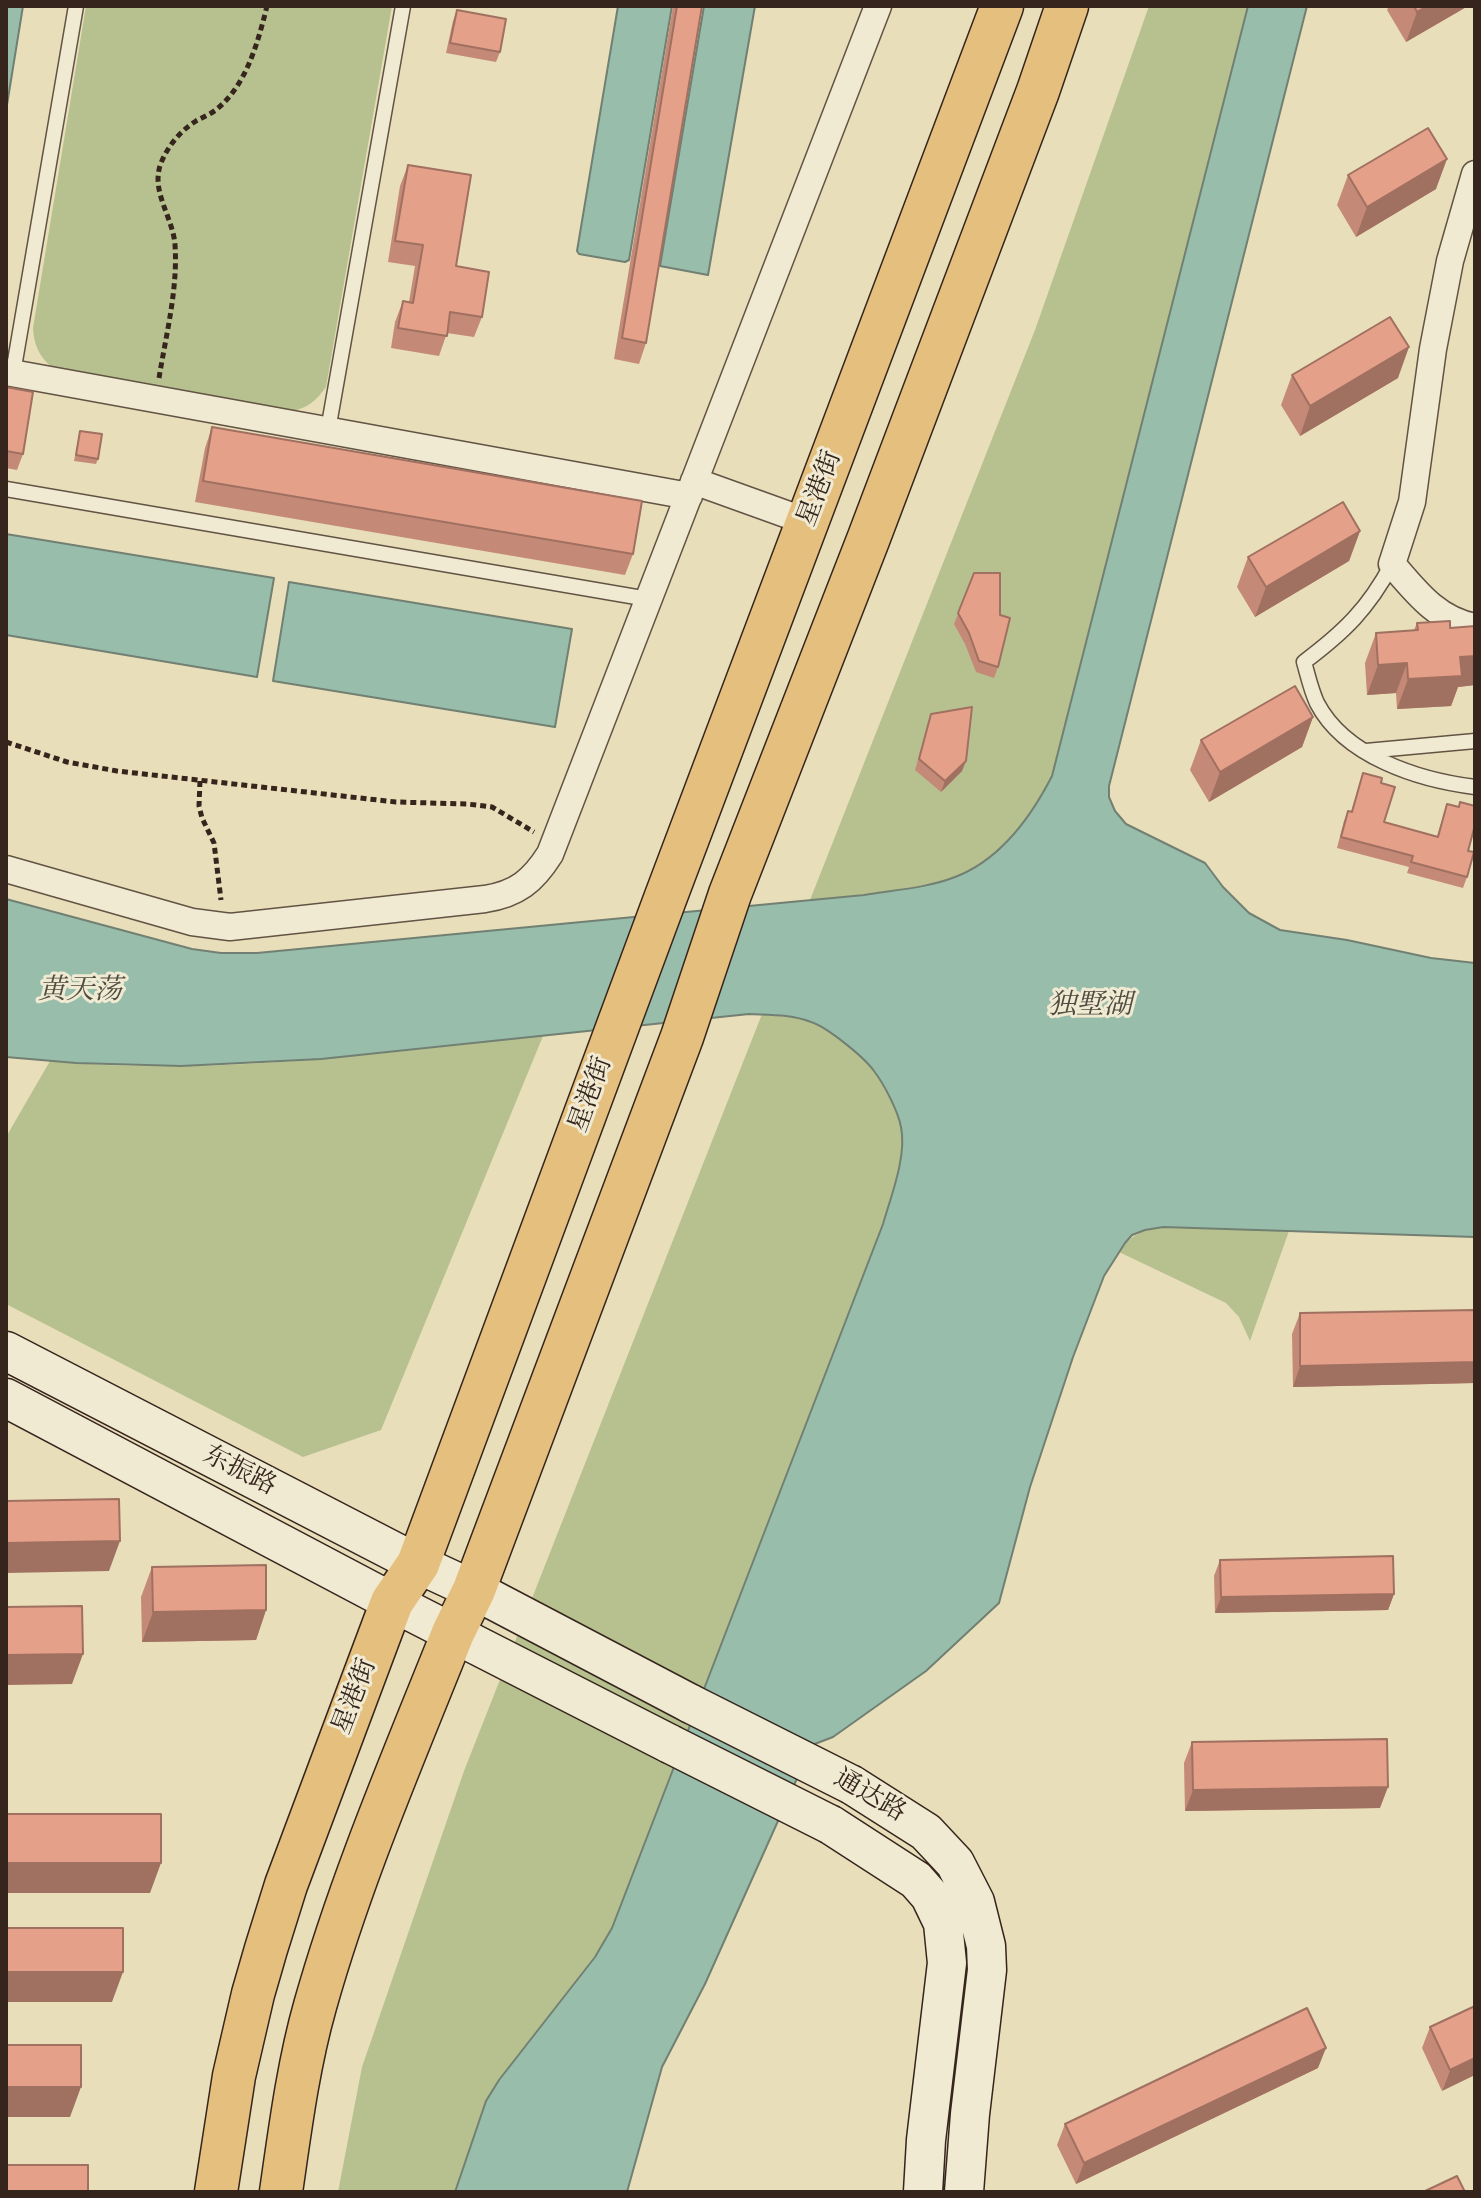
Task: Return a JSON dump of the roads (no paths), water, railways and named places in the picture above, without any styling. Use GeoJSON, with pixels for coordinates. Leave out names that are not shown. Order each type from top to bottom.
{"type":"FeatureCollection","features":[{"type":"Feature","properties":{"kind":"main road","name":"星港街"},"geometry":{"type":"LineString","coordinates":[[216,2192],[237,2064],[253,1994],[286,1885],[392,1602],[418,1564],[1002,6]]}},
{"type":"Feature","properties":{"kind":"main road"},"geometry":{"type":"LineString","coordinates":[[281,2192],[297,2088],[314,2010],[345,1908],[453,1633],[474,1590],[682,1037],[730,894],[868,540],[1038,91],[1067,6]]}},
{"type":"Feature","properties":{"kind":"main road","name":"东振路"},"geometry":{"type":"LineString","coordinates":[[6,1351],[474,1590]]}},
{"type":"Feature","properties":{"kind":"main road","name":"东振路"},"geometry":{"type":"LineString","coordinates":[[6,1398],[453,1633]]}},
{"type":"Feature","properties":{"kind":"main road","name":"通达路"},"geometry":{"type":"LineString","coordinates":[[474,1590],[852,1785],[913,1823],[942,1847],[955,1863],[975,1902],[986,1946],[987,1970],[964,2192]]}},
{"type":"Feature","properties":{"kind":"main road","name":"通达路"},"geometry":{"type":"LineString","coordinates":[[453,1633],[831,1825],[916,1880],[930,1896],[943,1923],[947,1963],[926,2140],[923,2192]]}},
{"type":"Feature","properties":{"kind":"street"},"geometry":{"type":"LineString","coordinates":[[6,869],[192,922],[224,926],[500,897],[529,882],[553,844],[878,6]]}},
{"type":"Feature","properties":{"kind":"street"},"geometry":{"type":"LineString","coordinates":[[1475,174],[1450,261],[1433,349],[1412,502],[1392,564],[1435,610],[1462,625],[1475,627]]}},
{"type":"Feature","properties":{"kind":"street"},"geometry":{"type":"LineString","coordinates":[[10,373],[328,430],[691,489],[808,522]]}},
{"type":"Feature","properties":{"kind":"lane"},"geometry":{"type":"LineString","coordinates":[[10,373],[76,6]]}},
{"type":"Feature","properties":{"kind":"lane"},"geometry":{"type":"LineString","coordinates":[[328,430],[403,6]]}},
{"type":"Feature","properties":{"kind":"lane"},"geometry":{"type":"LineString","coordinates":[[6,489],[648,599]]}},
{"type":"Feature","properties":{"kind":"lane"},"geometry":{"type":"LineString","coordinates":[[1392,564],[1356,619],[1304,662],[1318,704],[1331,722],[1365,751],[1402,770],[1433,780],[1475,787]]}},
{"type":"Feature","properties":{"kind":"lane"},"geometry":{"type":"LineString","coordinates":[[1365,751],[1475,741]]}},
{"type":"Feature","properties":{"kind":"water"},"geometry":{"type":"Polygon","coordinates":[[[6,6],[23,6],[6,111],[6,6]]]}},
{"type":"Feature","properties":{"kind":"water"},"geometry":{"type":"Polygon","coordinates":[[[618,6],[672,6],[629,260],[625,262],[579,254],[577,251],[618,6]]]}},
{"type":"Feature","properties":{"kind":"water"},"geometry":{"type":"Polygon","coordinates":[[[704,6],[755,6],[708,275],[660,266],[704,6]]]}},
{"type":"Feature","properties":{"kind":"water"},"geometry":{"type":"Polygon","coordinates":[[[1248,6],[1307,6],[1109,786],[1109,797],[1126,824],[1205,863],[1249,913],[1280,930],[1431,958],[1475,963],[1475,1237],[1163,1227],[1132,1235],[1104,1276],[1073,1357],[1030,1487],[999,1603],[926,1671],[833,1737],[812,1745],[705,1984],[662,2067],[627,2192],[455,2192],[486,2101],[595,1957],[612,1928],[883,1224],[902,1150],[897,1113],[874,1071],[845,1043],[811,1022],[773,1015],[749,1014],[321,1059],[181,1066],[6,1057],[6,899],[192,949],[257,953],[864,895],[944,881],[986,860],[1024,821],[1052,776],[1248,6]]]}},
{"type":"Feature","properties":{"kind":"water"},"geometry":{"type":"Polygon","coordinates":[[[6,534],[274,578],[257,677],[6,635],[6,534]]]}},
{"type":"Feature","properties":{"kind":"water"},"geometry":{"type":"Polygon","coordinates":[[[289,582],[572,629],[555,727],[273,681],[289,582]]]}},
{"type":"Feature","properties":{"kind":"water label","name":"黄天荡"},"geometry":{"type":"Point","coordinates":[80,992]}},
{"type":"Feature","properties":{"kind":"water label","name":"独墅湖"},"geometry":{"type":"Point","coordinates":[1090,1007]}}]}
